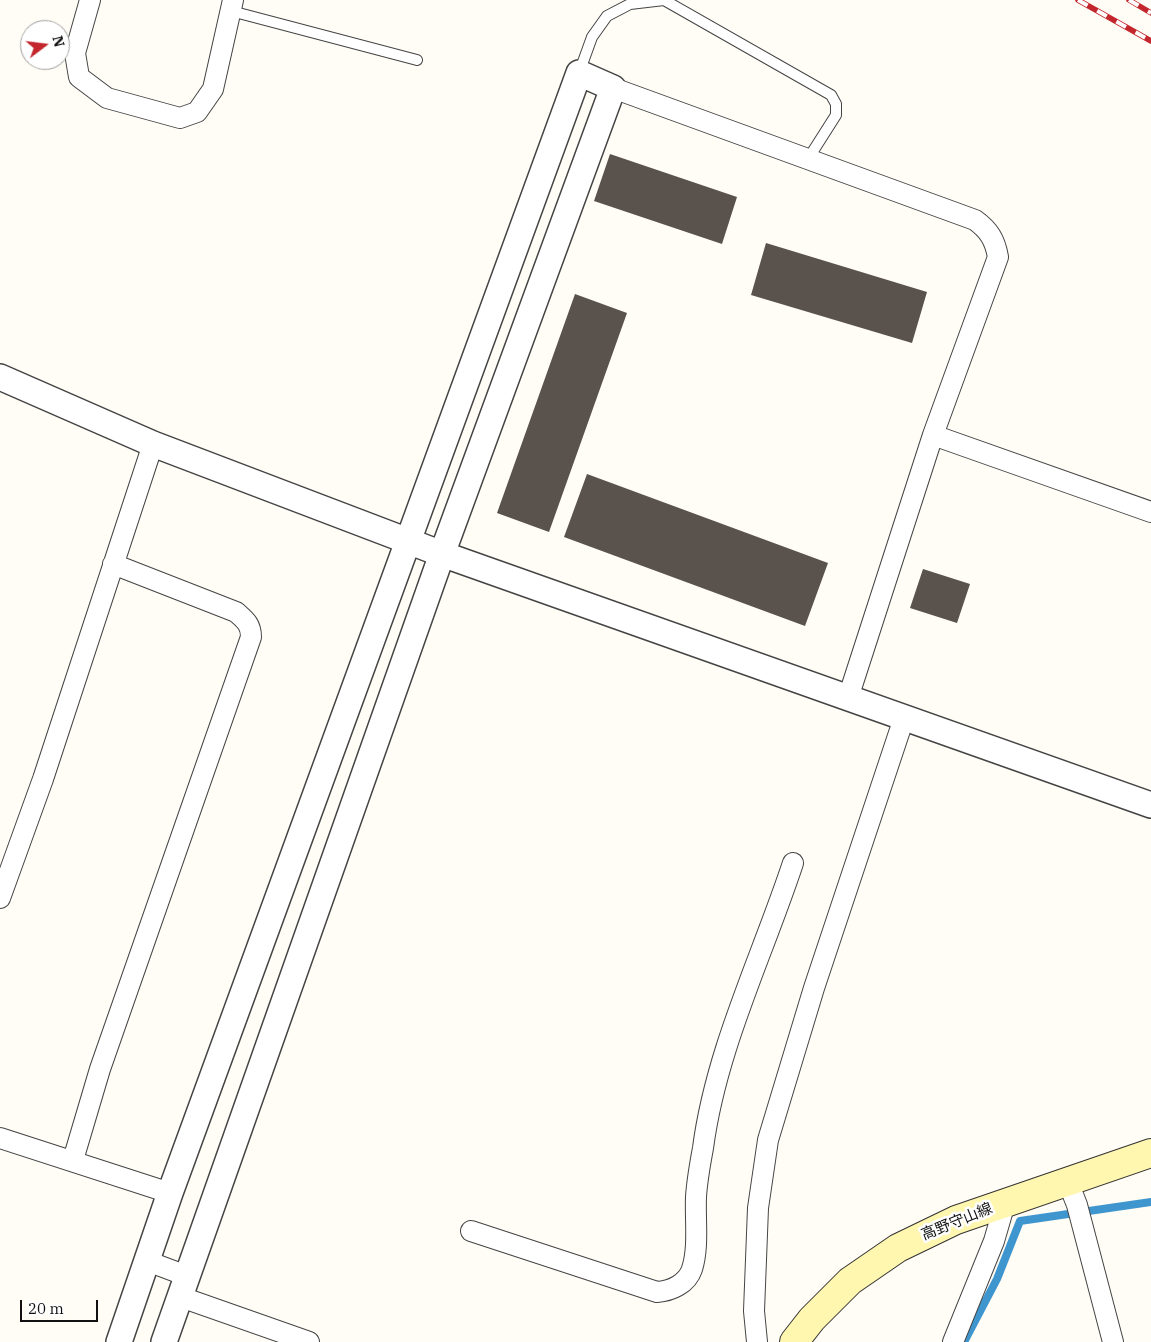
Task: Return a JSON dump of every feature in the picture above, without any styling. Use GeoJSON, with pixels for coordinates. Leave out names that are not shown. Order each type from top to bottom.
{"type":"FeatureCollection","features":[{"type":"Feature","properties":{"kind":"main road","name":"高野守山線"},"geometry":{"type":"LineString","coordinates":[[794,1342],[812,1319],[837,1294],[875,1263],[898,1248],[956,1220],[1005,1203],[1076,1203],[1151,1153]]}},
{"type":"Feature","properties":{"kind":"street"},"geometry":{"type":"LineString","coordinates":[[90,0],[75,53],[79,77],[107,98],[180,118],[197,112],[213,89],[232,6]]}},
{"type":"Feature","properties":{"kind":"street"},"geometry":{"type":"LineString","coordinates":[[119,1342],[170,1193],[579,73],[613,88],[975,220],[986,228],[995,243],[998,257],[933,434],[848,698]]}},
{"type":"Feature","properties":{"kind":"street"},"geometry":{"type":"LineString","coordinates":[[164,1342],[442,554],[613,88]]}},
{"type":"Feature","properties":{"kind":"street"},"geometry":{"type":"LineString","coordinates":[[0,378],[154,444],[442,554],[1151,805]]}},
{"type":"Feature","properties":{"kind":"street"},"geometry":{"type":"LineString","coordinates":[[933,434],[1151,512]]}},
{"type":"Feature","properties":{"kind":"street"},"geometry":{"type":"LineString","coordinates":[[0,898],[43,779],[154,444]]}},
{"type":"Feature","properties":{"kind":"street"},"geometry":{"type":"LineString","coordinates":[[73,1160],[100,1069],[251,637],[251,629],[248,622],[236,612],[113,564]]}},
{"type":"Feature","properties":{"kind":"street"},"geometry":{"type":"LineString","coordinates":[[757,1342],[754,1311],[758,1208],[768,1140],[814,988],[904,718]]}},
{"type":"Feature","properties":{"kind":"street"},"geometry":{"type":"LineString","coordinates":[[471,1231],[657,1292],[670,1291],[684,1281],[692,1270],[693,1264],[696,1196],[708,1112],[722,1059],[793,863]]}},
{"type":"Feature","properties":{"kind":"street"},"geometry":{"type":"LineString","coordinates":[[0,1138],[73,1160],[170,1193]]}},
{"type":"Feature","properties":{"kind":"street"},"geometry":{"type":"LineString","coordinates":[[954,1342],[994,1241],[1005,1203]]}},
{"type":"Feature","properties":{"kind":"street"},"geometry":{"type":"LineString","coordinates":[[1076,1203],[1113,1342]]}},
{"type":"Feature","properties":{"kind":"street"},"geometry":{"type":"LineString","coordinates":[[147,1261],[184,1287],[309,1342]]}},
{"type":"Feature","properties":{"kind":"lane"},"geometry":{"type":"LineString","coordinates":[[579,73],[592,36],[607,16],[630,4],[664,0],[831,95],[836,104],[836,115],[808,159]]}},
{"type":"Feature","properties":{"kind":"lane"},"geometry":{"type":"LineString","coordinates":[[232,6],[417,60]]}},
{"type":"Feature","properties":{"kind":"building"},"geometry":{"type":"Polygon","coordinates":[[[610,154],[737,197],[722,244],[594,201],[610,154]]]}},
{"type":"Feature","properties":{"kind":"building"},"geometry":{"type":"Polygon","coordinates":[[[766,243],[927,292],[912,343],[751,295],[766,243]]]}},
{"type":"Feature","properties":{"kind":"building"},"geometry":{"type":"Polygon","coordinates":[[[575,294],[627,313],[549,532],[497,513],[575,294]]]}},
{"type":"Feature","properties":{"kind":"building"},"geometry":{"type":"Polygon","coordinates":[[[587,474],[828,563],[805,626],[564,537],[587,474]]]}},
{"type":"Feature","properties":{"kind":"building"},"geometry":{"type":"Polygon","coordinates":[[[923,569],[970,584],[957,623],[910,608],[923,569]]]}},
{"type":"Feature","properties":{"kind":"waterway"},"geometry":{"type":"LineString","coordinates":[[964,1342],[997,1279],[1020,1221],[1151,1202]]}},
{"type":"Feature","properties":{"kind":"railway"},"geometry":{"type":"LineString","coordinates":[[1078,0],[1151,41]]}},
{"type":"Feature","properties":{"kind":"railway"},"geometry":{"type":"LineString","coordinates":[[1129,0],[1151,13]]}}]}
